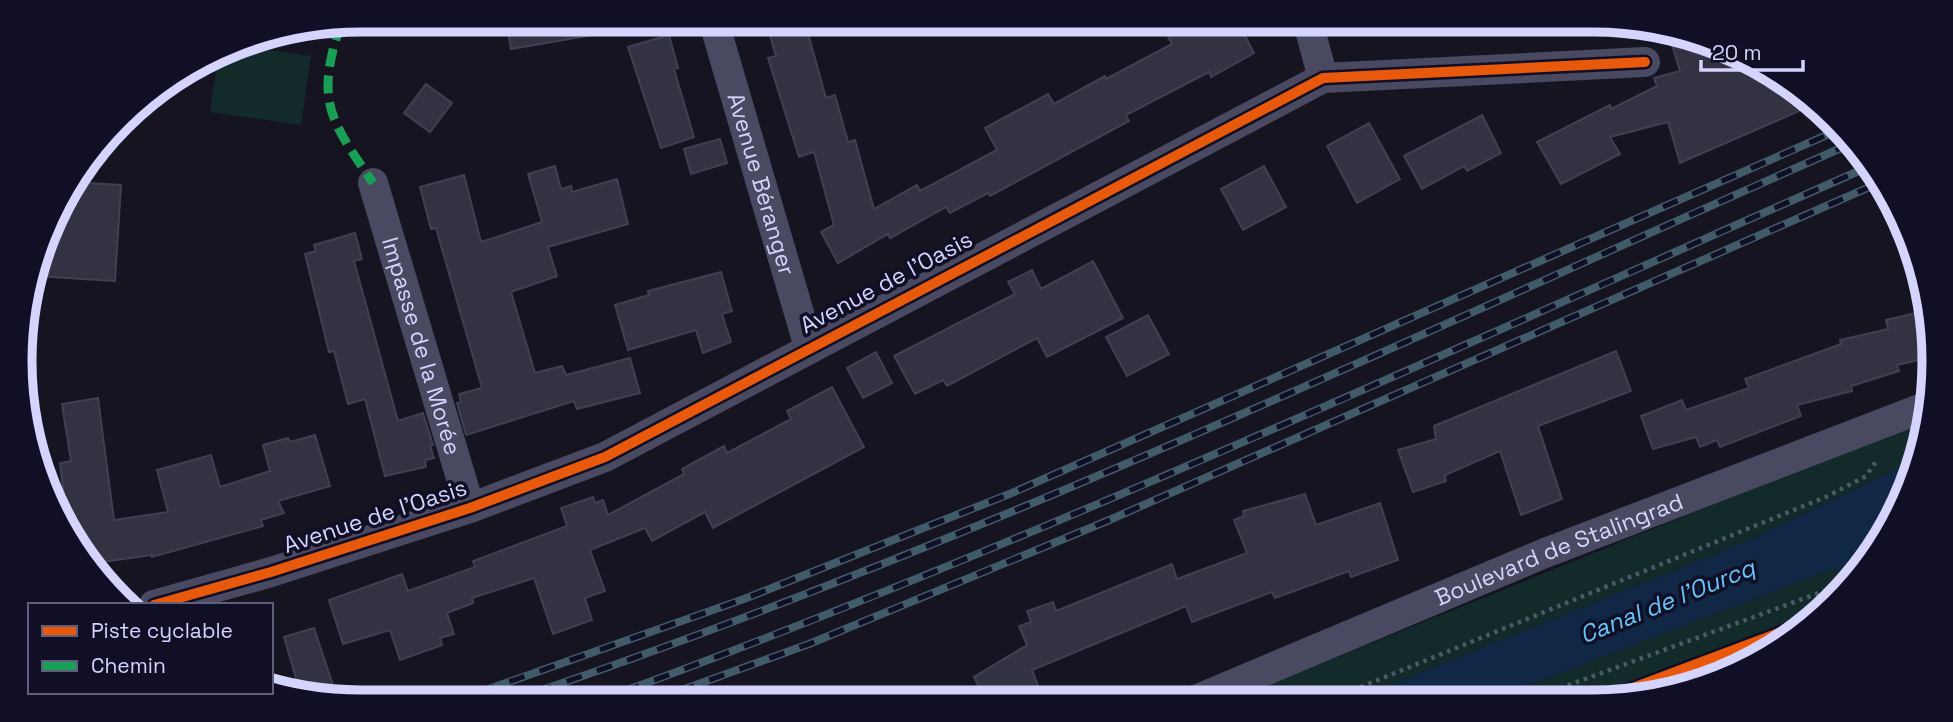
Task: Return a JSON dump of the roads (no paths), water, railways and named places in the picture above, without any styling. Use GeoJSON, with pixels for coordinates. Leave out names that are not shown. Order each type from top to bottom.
{"type":"FeatureCollection","features":[{"type":"Feature","properties":{"kind":"street","name":"Avenue Béranger"},"geometry":{"type":"LineString","coordinates":[[717,31],[809,346]]}},
{"type":"Feature","properties":{"kind":"street"},"geometry":{"type":"LineString","coordinates":[[1310,31],[1323,78]]}},
{"type":"Feature","properties":{"kind":"street","name":"Avenue de l'Oasis"},"geometry":{"type":"LineString","coordinates":[[161,603],[271,572],[470,508],[605,457],[809,346],[1323,78],[1645,62]]}},
{"type":"Feature","properties":{"kind":"street","name":"Impasse de la Morée"},"geometry":{"type":"LineString","coordinates":[[373,183],[470,508]]}},
{"type":"Feature","properties":{"kind":"street","name":"Boulevard de Stalingrad"},"geometry":{"type":"LineString","coordinates":[[1219,690],[1545,553],[1918,410]]}},
{"type":"Feature","properties":{"kind":"water","name":"Canal de l'Ourcq"},"geometry":{"type":"Polygon","coordinates":[[[1904,466],[1888,507],[1850,566],[1821,573],[1516,690],[1378,690],[1743,543],[1904,466]]]}},
{"type":"Feature","properties":{"kind":"railway"},"geometry":{"type":"LineString","coordinates":[[486,690],[744,599],[1012,493],[1830,134]]}},
{"type":"Feature","properties":{"kind":"railway"},"geometry":{"type":"LineString","coordinates":[[540,690],[678,642],[1016,510],[1350,367],[1843,147]]}},
{"type":"Feature","properties":{"kind":"railway"},"geometry":{"type":"LineString","coordinates":[[626,690],[917,579],[1077,513],[1860,170]]}},
{"type":"Feature","properties":{"kind":"railway"},"geometry":{"type":"LineString","coordinates":[[682,690],[809,644],[1107,521],[1871,186]]}}]}
